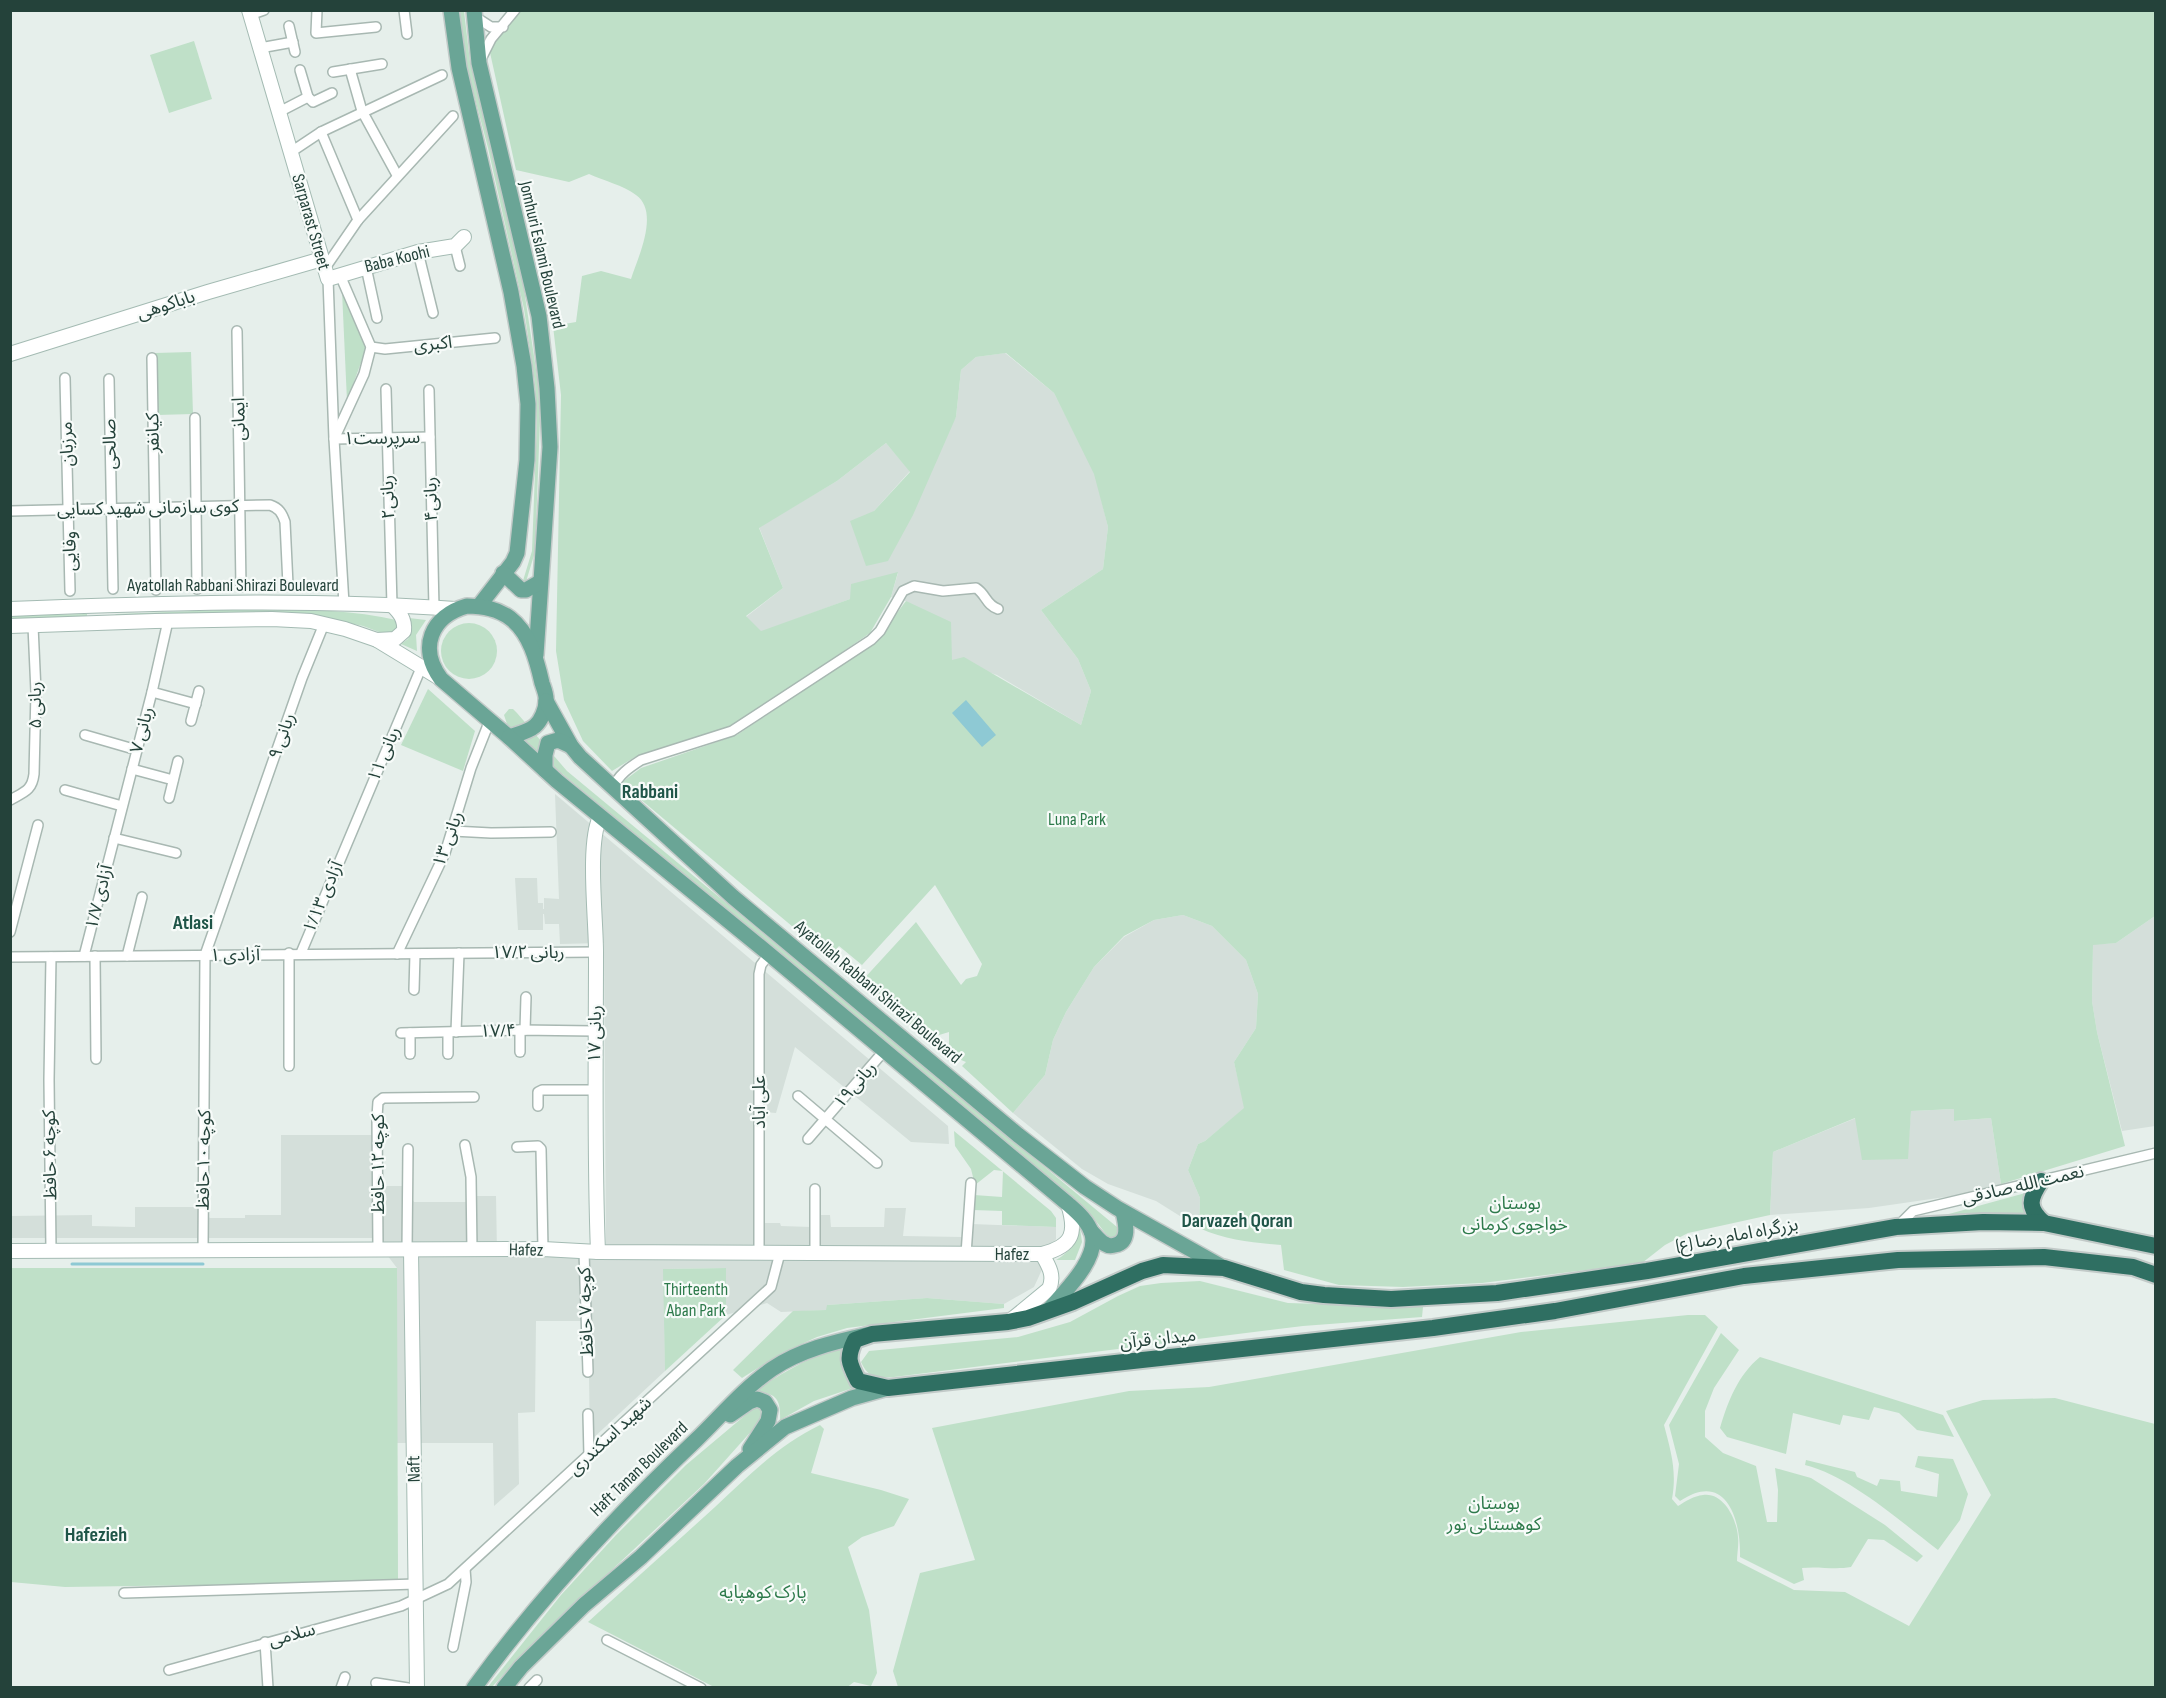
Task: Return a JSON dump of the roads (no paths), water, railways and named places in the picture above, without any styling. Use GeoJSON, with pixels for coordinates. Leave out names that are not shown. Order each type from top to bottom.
{"type":"FeatureCollection","features":[{"type":"Feature","properties":{"kind":"highway"},"geometry":{"type":"LineString","coordinates":[[2041,1181],[2033,1192],[2031,1202],[2033,1211],[2044,1223]]}},
{"type":"Feature","properties":{"kind":"highway","name":"بزرگراه امام رضا (ع)"},"geometry":{"type":"LineString","coordinates":[[1224,1268],[1292,1289],[1324,1295],[1390,1299],[1497,1293],[1647,1271],[1896,1227],[1983,1222],[2044,1223],[2156,1246]]}},
{"type":"Feature","properties":{"kind":"highway","name":"میدان قرآن"},"geometry":{"type":"LineString","coordinates":[[872,1334],[855,1340],[848,1353],[850,1367],[858,1381],[888,1388],[1433,1328],[1555,1311],[1744,1276],[1898,1260],[2044,1257],[2133,1267],[2156,1275]]}},
{"type":"Feature","properties":{"kind":"highway"},"geometry":{"type":"LineString","coordinates":[[872,1334],[1008,1322],[1073,1302],[1153,1267],[1175,1265],[1224,1268]]}},
{"type":"Feature","properties":{"kind":"main road"},"geometry":{"type":"LineString","coordinates":[[450,10],[459,68],[518,324],[527,395],[527,460],[518,543],[513,562],[479,606]]}},
{"type":"Feature","properties":{"kind":"main road","name":"Sarparast Street"},"geometry":{"type":"LineString","coordinates":[[254,12],[260,48],[329,270]]}},
{"type":"Feature","properties":{"kind":"main road","name":"Jomhuri Eslami Boulevard"},"geometry":{"type":"LineString","coordinates":[[474,13],[479,63],[514,220],[539,316],[547,388],[550,447],[536,655]]}},
{"type":"Feature","properties":{"kind":"main road","name":"Baba Koohi"},"geometry":{"type":"LineString","coordinates":[[329,270],[366,267],[459,242]]}},
{"type":"Feature","properties":{"kind":"main road","name":"باباکوهی"},"geometry":{"type":"LineString","coordinates":[[10,354],[208,292],[329,270]]}},
{"type":"Feature","properties":{"kind":"main road"},"geometry":{"type":"LineString","coordinates":[[504,573],[521,590],[526,590],[540,582]]}},
{"type":"Feature","properties":{"kind":"main road","name":"Ayatollah Rabbani Shirazi Boulevard"},"geometry":{"type":"LineString","coordinates":[[10,609],[344,604],[455,609]]}},
{"type":"Feature","properties":{"kind":"main road"},"geometry":{"type":"LineString","coordinates":[[377,640],[395,639],[404,632],[405,626],[401,614],[392,605]]}},
{"type":"Feature","properties":{"kind":"main road"},"geometry":{"type":"LineString","coordinates":[[98,623],[99,606]]}},
{"type":"Feature","properties":{"kind":"main road"},"geometry":{"type":"LineString","coordinates":[[510,737],[528,731],[536,726],[542,717],[546,701],[536,655],[513,620],[501,613],[479,606],[455,609],[439,622],[430,640],[431,661],[441,679],[600,817],[769,954],[1068,1204],[1105,1244],[1112,1246],[1123,1241],[1126,1234],[1124,1212]]}},
{"type":"Feature","properties":{"kind":"main road","name":"Ayatollah Rabbani Shirazi Boulevard"},"geometry":{"type":"LineString","coordinates":[[10,626],[272,620],[324,624],[377,640],[441,679]]}},
{"type":"Feature","properties":{"kind":"main road","name":"Ayatollah Rabbani Shirazi Boulevard"},"geometry":{"type":"LineString","coordinates":[[546,701],[571,746],[613,788],[733,897],[1009,1128],[1085,1187],[1124,1212],[1224,1268]]}},
{"type":"Feature","properties":{"kind":"main road"},"geometry":{"type":"LineString","coordinates":[[545,770],[548,743],[558,740],[571,746]]}},
{"type":"Feature","properties":{"kind":"main road","name":"ربانی ۱۷"},"geometry":{"type":"LineString","coordinates":[[591,1252],[596,952],[594,835],[600,817]]}},
{"type":"Feature","properties":{"kind":"main road"},"geometry":{"type":"LineString","coordinates":[[1008,1322],[1049,1289],[1052,1272],[1042,1254],[1058,1250],[1070,1237],[1073,1218],[1068,1204]]}},
{"type":"Feature","properties":{"kind":"main road"},"geometry":{"type":"LineString","coordinates":[[1049,1310],[1086,1263],[1092,1248],[1091,1231]]}},
{"type":"Feature","properties":{"kind":"main road","name":"Naft"},"geometry":{"type":"LineString","coordinates":[[409,1250],[417,1688]]}},
{"type":"Feature","properties":{"kind":"main road","name":"Hafez"},"geometry":{"type":"LineString","coordinates":[[10,1251],[543,1250],[1042,1254]]}},
{"type":"Feature","properties":{"kind":"main road","name":"Haft Tanan Boulevard"},"geometry":{"type":"LineString","coordinates":[[474,1688],[510,1639],[598,1536],[736,1399],[773,1368],[805,1352],[834,1342],[872,1334]]}},
{"type":"Feature","properties":{"kind":"main road"},"geometry":{"type":"LineString","coordinates":[[504,1688],[521,1667],[584,1605],[641,1557],[737,1466],[785,1427],[843,1401],[888,1388]]}},
{"type":"Feature","properties":{"kind":"main road"},"geometry":{"type":"LineString","coordinates":[[705,1432],[749,1402],[757,1399],[765,1402],[770,1410],[768,1421],[737,1466]]}},
{"type":"Feature","properties":{"kind":"street"},"geometry":{"type":"LineString","coordinates":[[316,10],[316,33],[376,27]]}},
{"type":"Feature","properties":{"kind":"street"},"geometry":{"type":"LineString","coordinates":[[404,10],[407,34]]}},
{"type":"Feature","properties":{"kind":"street"},"geometry":{"type":"LineString","coordinates":[[479,63],[491,39],[516,10]]}},
{"type":"Feature","properties":{"kind":"street"},"geometry":{"type":"LineString","coordinates":[[474,13],[491,27],[503,27]]}},
{"type":"Feature","properties":{"kind":"street"},"geometry":{"type":"LineString","coordinates":[[289,26],[295,52]]}},
{"type":"Feature","properties":{"kind":"street"},"geometry":{"type":"LineString","coordinates":[[260,48],[293,42]]}},
{"type":"Feature","properties":{"kind":"street"},"geometry":{"type":"LineString","coordinates":[[333,72],[382,64]]}},
{"type":"Feature","properties":{"kind":"street"},"geometry":{"type":"LineString","coordinates":[[350,69],[362,111],[397,175]]}},
{"type":"Feature","properties":{"kind":"street"},"geometry":{"type":"LineString","coordinates":[[300,70],[308,96],[314,102],[332,93]]}},
{"type":"Feature","properties":{"kind":"street"},"geometry":{"type":"LineString","coordinates":[[291,152],[321,132],[362,111],[442,75]]}},
{"type":"Feature","properties":{"kind":"street"},"geometry":{"type":"LineString","coordinates":[[279,112],[308,96]]}},
{"type":"Feature","properties":{"kind":"street"},"geometry":{"type":"LineString","coordinates":[[329,270],[358,220],[453,116]]}},
{"type":"Feature","properties":{"kind":"street"},"geometry":{"type":"LineString","coordinates":[[321,132],[358,220]]}},
{"type":"Feature","properties":{"kind":"street"},"geometry":{"type":"LineString","coordinates":[[459,242],[460,266]]}},
{"type":"Feature","properties":{"kind":"street"},"geometry":{"type":"LineString","coordinates":[[418,252],[433,313]]}},
{"type":"Feature","properties":{"kind":"street"},"geometry":{"type":"LineString","coordinates":[[366,267],[377,318]]}},
{"type":"Feature","properties":{"kind":"street","name":"Sarparast Street"},"geometry":{"type":"LineString","coordinates":[[329,270],[371,347],[364,374],[334,439]]}},
{"type":"Feature","properties":{"kind":"street","name":"Sarparast Street"},"geometry":{"type":"LineString","coordinates":[[329,270],[334,439],[344,604]]}},
{"type":"Feature","properties":{"kind":"street","name":"ایمانی"},"geometry":{"type":"LineString","coordinates":[[237,331],[241,587]]}},
{"type":"Feature","properties":{"kind":"street","name":"اکبری"},"geometry":{"type":"LineString","coordinates":[[371,347],[385,348],[495,338]]}},
{"type":"Feature","properties":{"kind":"street","name":"کیانفر"},"geometry":{"type":"LineString","coordinates":[[152,358],[156,590]]}},
{"type":"Feature","properties":{"kind":"street","name":"مرزبان"},"geometry":{"type":"LineString","coordinates":[[65,378],[69,510]]}},
{"type":"Feature","properties":{"kind":"street","name":"صالحی"},"geometry":{"type":"LineString","coordinates":[[110,379],[112,589]]}},
{"type":"Feature","properties":{"kind":"street","name":"ربانی۲"},"geometry":{"type":"LineString","coordinates":[[386,389],[392,605]]}},
{"type":"Feature","properties":{"kind":"street","name":"ربانی۴"},"geometry":{"type":"LineString","coordinates":[[429,390],[434,608]]}},
{"type":"Feature","properties":{"kind":"street"},"geometry":{"type":"LineString","coordinates":[[195,418],[197,589]]}},
{"type":"Feature","properties":{"kind":"street","name":"سرپرست۱"},"geometry":{"type":"LineString","coordinates":[[334,439],[430,437]]}},
{"type":"Feature","properties":{"kind":"street","name":"کوی سازمانی شهید کسایی"},"geometry":{"type":"LineString","coordinates":[[10,511],[270,505],[276,507],[285,522],[288,585]]}},
{"type":"Feature","properties":{"kind":"street","name":"وفایی"},"geometry":{"type":"LineString","coordinates":[[69,510],[70,591]]}},
{"type":"Feature","properties":{"kind":"street"},"geometry":{"type":"LineString","coordinates":[[613,788],[629,768],[641,760],[732,731],[871,640],[880,631],[903,591],[914,586],[943,591],[976,588],[981,591],[989,605],[998,609]]}},
{"type":"Feature","properties":{"kind":"street","name":"ربانی ۷"},"geometry":{"type":"LineString","coordinates":[[114,838],[168,621]]}},
{"type":"Feature","properties":{"kind":"street","name":"ربانی ۹"},"geometry":{"type":"LineString","coordinates":[[206,955],[302,678],[324,624]]}},
{"type":"Feature","properties":{"kind":"street","name":"ربانی ۵"},"geometry":{"type":"LineString","coordinates":[[10,800],[29,789],[33,784],[36,692],[33,626]]}},
{"type":"Feature","properties":{"kind":"street","name":"ربانی ۱۱"},"geometry":{"type":"LineString","coordinates":[[347,841],[422,668]]}},
{"type":"Feature","properties":{"kind":"street"},"geometry":{"type":"LineString","coordinates":[[191,722],[199,691]]}},
{"type":"Feature","properties":{"kind":"street"},"geometry":{"type":"LineString","coordinates":[[152,692],[196,704]]}},
{"type":"Feature","properties":{"kind":"street","name":"ربانی ۱۳"},"geometry":{"type":"LineString","coordinates":[[397,954],[445,853],[471,768],[490,720]]}},
{"type":"Feature","properties":{"kind":"street"},"geometry":{"type":"LineString","coordinates":[[85,735],[137,750]]}},
{"type":"Feature","properties":{"kind":"street"},"geometry":{"type":"LineString","coordinates":[[169,798],[178,761]]}},
{"type":"Feature","properties":{"kind":"street"},"geometry":{"type":"LineString","coordinates":[[132,769],[173,780]]}},
{"type":"Feature","properties":{"kind":"street"},"geometry":{"type":"LineString","coordinates":[[65,790],[122,806]]}},
{"type":"Feature","properties":{"kind":"street"},"geometry":{"type":"LineString","coordinates":[[10,933],[38,825]]}},
{"type":"Feature","properties":{"kind":"street"},"geometry":{"type":"LineString","coordinates":[[453,831],[551,832]]}},
{"type":"Feature","properties":{"kind":"street"},"geometry":{"type":"LineString","coordinates":[[114,838],[176,853]]}},
{"type":"Feature","properties":{"kind":"street","name":"آزادی ۱/۷"},"geometry":{"type":"LineString","coordinates":[[84,956],[114,838]]}},
{"type":"Feature","properties":{"kind":"street","name":"آزادی ۱/۱۳"},"geometry":{"type":"LineString","coordinates":[[301,953],[347,841]]}},
{"type":"Feature","properties":{"kind":"street"},"geometry":{"type":"LineString","coordinates":[[127,956],[142,897]]}},
{"type":"Feature","properties":{"kind":"street","name":"ربانی ۱۷/۲"},"geometry":{"type":"LineString","coordinates":[[459,953],[596,952]]}},
{"type":"Feature","properties":{"kind":"street"},"geometry":{"type":"LineString","coordinates":[[289,953],[289,1066]]}},
{"type":"Feature","properties":{"kind":"street"},"geometry":{"type":"LineString","coordinates":[[448,1054],[459,953]]}},
{"type":"Feature","properties":{"kind":"street","name":"آزادی ۱"},"geometry":{"type":"LineString","coordinates":[[10,957],[459,953]]}},
{"type":"Feature","properties":{"kind":"street"},"geometry":{"type":"LineString","coordinates":[[414,990],[415,954]]}},
{"type":"Feature","properties":{"kind":"street","name":"علی آباد"},"geometry":{"type":"LineString","coordinates":[[759,1253],[759,974],[761,965],[769,954]]}},
{"type":"Feature","properties":{"kind":"street","name":"کوچه ۱۰ حافظ"},"geometry":{"type":"LineString","coordinates":[[203,1251],[206,955]]}},
{"type":"Feature","properties":{"kind":"street"},"geometry":{"type":"LineString","coordinates":[[95,956],[96,1059]]}},
{"type":"Feature","properties":{"kind":"street","name":"کوچه ۶ حافظ"},"geometry":{"type":"LineString","coordinates":[[51,957],[49,1059],[51,1251]]}},
{"type":"Feature","properties":{"kind":"street"},"geometry":{"type":"LineString","coordinates":[[520,1052],[526,997]]}},
{"type":"Feature","properties":{"kind":"street","name":"۱۷/۴"},"geometry":{"type":"LineString","coordinates":[[410,1054],[405,1033],[594,1031]]}},
{"type":"Feature","properties":{"kind":"street","name":"ربانی۱۹"},"geometry":{"type":"LineString","coordinates":[[808,1139],[884,1051]]}},
{"type":"Feature","properties":{"kind":"street"},"geometry":{"type":"LineString","coordinates":[[538,1106],[538,1092],[542,1090],[595,1090]]}},
{"type":"Feature","properties":{"kind":"street"},"geometry":{"type":"LineString","coordinates":[[798,1096],[877,1163]]}},
{"type":"Feature","properties":{"kind":"street","name":"کوچه ۱۲ حافظ"},"geometry":{"type":"LineString","coordinates":[[378,1250],[376,1117],[378,1102],[383,1098],[474,1097]]}},
{"type":"Feature","properties":{"kind":"street"},"geometry":{"type":"LineString","coordinates":[[465,1144],[471,1177],[471,1250]]}},
{"type":"Feature","properties":{"kind":"street"},"geometry":{"type":"LineString","coordinates":[[517,1147],[538,1146],[541,1149],[543,1250]]}},
{"type":"Feature","properties":{"kind":"street"},"geometry":{"type":"LineString","coordinates":[[408,1149],[409,1250]]}},
{"type":"Feature","properties":{"kind":"street","name":"نعمت الله صادقی"},"geometry":{"type":"LineString","coordinates":[[1896,1227],[1913,1211],[2156,1153]]}},
{"type":"Feature","properties":{"kind":"street"},"geometry":{"type":"LineString","coordinates":[[966,1254],[971,1183]]}},
{"type":"Feature","properties":{"kind":"street"},"geometry":{"type":"LineString","coordinates":[[815,1189],[815,1253]]}},
{"type":"Feature","properties":{"kind":"street","name":"کوچه ۷ حافظ"},"geometry":{"type":"LineString","coordinates":[[588,1372],[591,1252]]}},
{"type":"Feature","properties":{"kind":"street","name":"شهید اسکندری"},"geometry":{"type":"LineString","coordinates":[[416,1600],[448,1584],[771,1287],[780,1253]]}},
{"type":"Feature","properties":{"kind":"street"},"geometry":{"type":"LineString","coordinates":[[588,1414],[589,1456]]}},
{"type":"Feature","properties":{"kind":"street"},"geometry":{"type":"LineString","coordinates":[[453,1647],[466,1582],[465,1569]]}},
{"type":"Feature","properties":{"kind":"street"},"geometry":{"type":"LineString","coordinates":[[124,1593],[416,1584]]}},
{"type":"Feature","properties":{"kind":"street","name":"سلامی"},"geometry":{"type":"LineString","coordinates":[[169,1670],[416,1600]]}},
{"type":"Feature","properties":{"kind":"street"},"geometry":{"type":"LineString","coordinates":[[607,1640],[701,1688]]}},
{"type":"Feature","properties":{"kind":"street"},"geometry":{"type":"LineString","coordinates":[[265,1642],[268,1688]]}},
{"type":"Feature","properties":{"kind":"street"},"geometry":{"type":"LineString","coordinates":[[341,1688],[345,1677]]}},
{"type":"Feature","properties":{"kind":"street"},"geometry":{"type":"LineString","coordinates":[[529,1688],[537,1680]]}},
{"type":"Feature","properties":{"kind":"street"},"geometry":{"type":"LineString","coordinates":[[376,1683],[408,1688]]}},
{"type":"Feature","properties":{"kind":"water"},"geometry":{"type":"Polygon","coordinates":[[[966,700],[996,735],[982,747],[952,713],[966,700]]]}},
{"type":"Feature","properties":{"kind":"waterway"},"geometry":{"type":"LineString","coordinates":[[72,1264],[203,1264]]}},
{"type":"Feature","properties":{"kind":"district","name":"Rabbani"},"geometry":{"type":"Point","coordinates":[650,792]}},
{"type":"Feature","properties":{"kind":"district","name":"Atlasi"},"geometry":{"type":"Point","coordinates":[193,923]}},
{"type":"Feature","properties":{"kind":"district","name":"Darvazeh Qoran"},"geometry":{"type":"Point","coordinates":[1237,1221]}},
{"type":"Feature","properties":{"kind":"district","name":"Hafezieh"},"geometry":{"type":"Point","coordinates":[96,1535]}},
{"type":"Feature","properties":{"kind":"park label","name":"Luna Park"},"geometry":{"type":"Point","coordinates":[1077,819]}},
{"type":"Feature","properties":{"kind":"park label","name":"بوستان خواجوی کرمانی"},"geometry":{"type":"Point","coordinates":[1515,1213]}},
{"type":"Feature","properties":{"kind":"park label","name":"Thirteenth Aban Park"},"geometry":{"type":"Point","coordinates":[696,1299]}},
{"type":"Feature","properties":{"kind":"park label","name":"بوستان کوهستانی نور"},"geometry":{"type":"Point","coordinates":[1494,1513]}},
{"type":"Feature","properties":{"kind":"park label","name":"پارک کوهپایه"},"geometry":{"type":"Point","coordinates":[763,1592]}}]}
